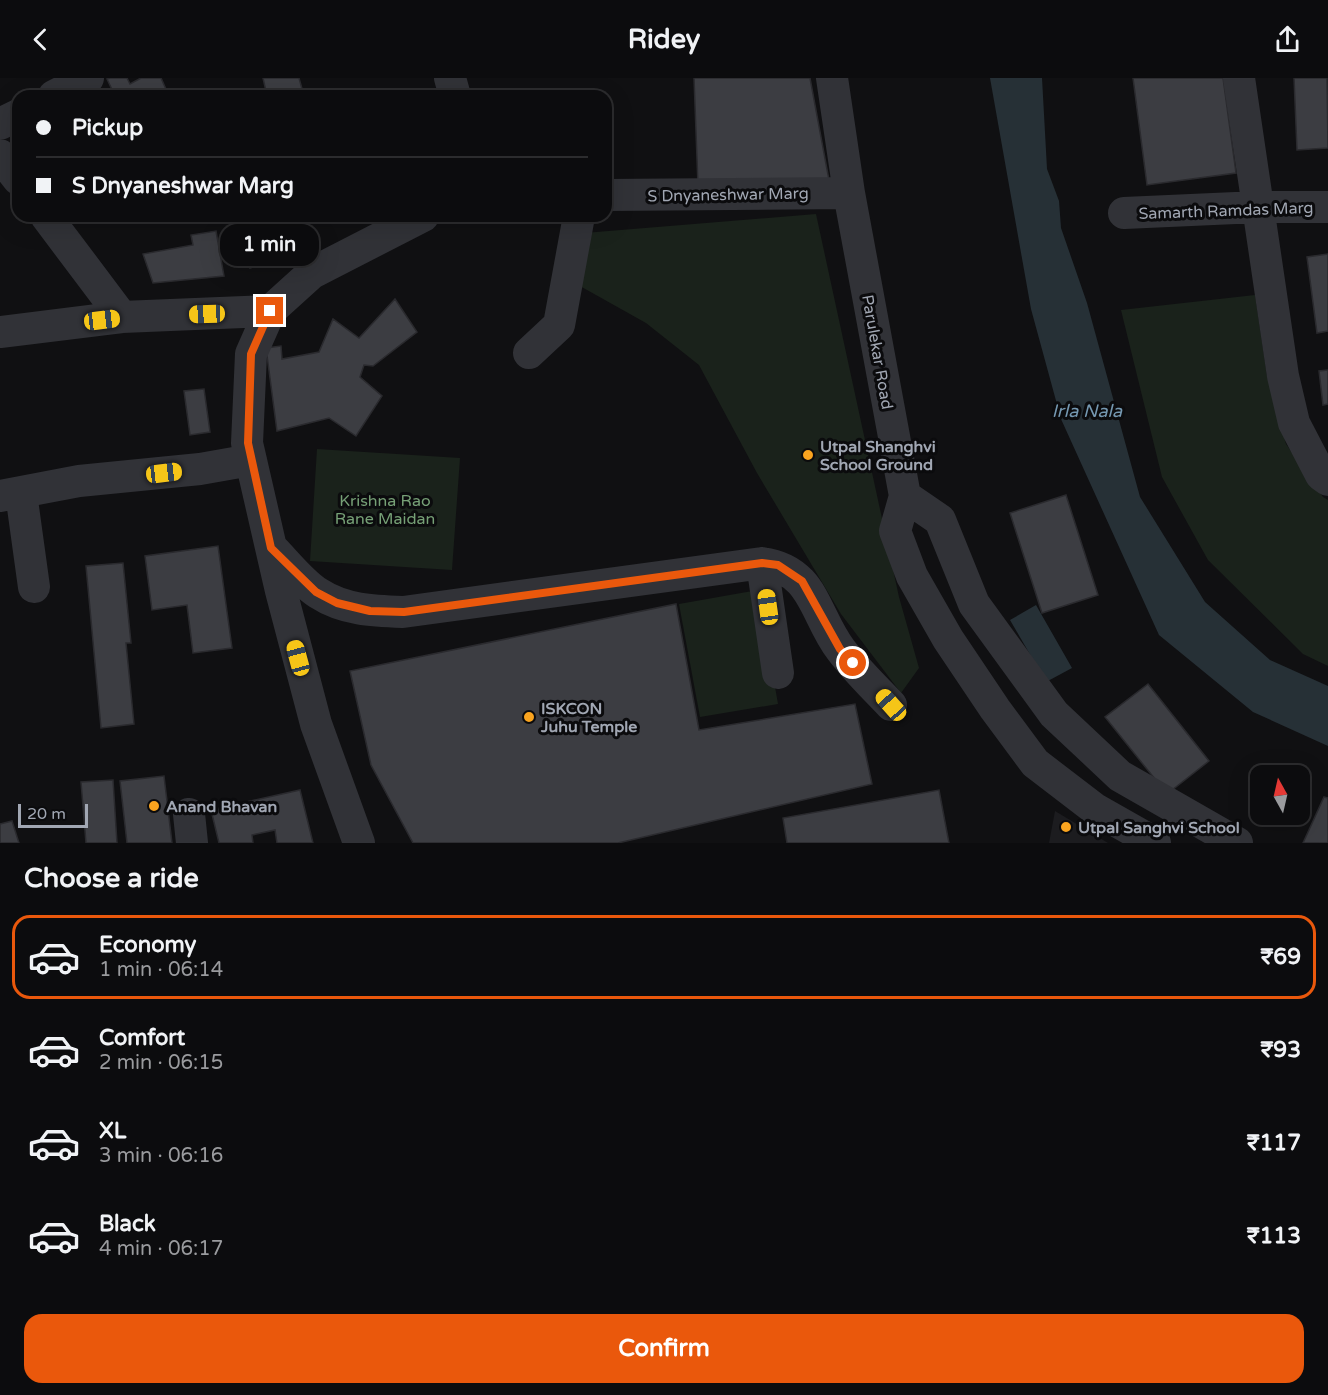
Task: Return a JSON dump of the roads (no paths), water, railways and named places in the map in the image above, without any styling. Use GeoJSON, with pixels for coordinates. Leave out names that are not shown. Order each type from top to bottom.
{"type":"FeatureCollection","features":[{"type":"Feature","properties":{"kind":"street"},"geometry":{"type":"LineString","coordinates":[[65,90],[87,78]]}},
{"type":"Feature","properties":{"kind":"street","name":"Parulekar Road"},"geometry":{"type":"LineString","coordinates":[[832,78],[849,193],[905,496],[895,531]]}},
{"type":"Feature","properties":{"kind":"street"},"geometry":{"type":"LineString","coordinates":[[1239,78],[1283,376],[1294,423],[1321,475],[1328,480]]}},
{"type":"Feature","properties":{"kind":"street"},"geometry":{"type":"LineString","coordinates":[[0,155],[12,171]]}},
{"type":"Feature","properties":{"kind":"street","name":"S Dnyaneshwar Marg"},"geometry":{"type":"LineString","coordinates":[[612,195],[849,193]]}},
{"type":"Feature","properties":{"kind":"street","name":"Samarth Ramdas Marg"},"geometry":{"type":"LineString","coordinates":[[1124,213],[1257,207],[1328,207]]}},
{"type":"Feature","properties":{"kind":"street"},"geometry":{"type":"LineString","coordinates":[[51,222],[123,317]]}},
{"type":"Feature","properties":{"kind":"street"},"geometry":{"type":"LineString","coordinates":[[359,843],[316,724],[251,460],[248,443],[251,354],[270,311],[312,273],[411,222]]}},
{"type":"Feature","properties":{"kind":"street"},"geometry":{"type":"LineString","coordinates":[[529,352],[559,324],[578,222]]}},
{"type":"Feature","properties":{"kind":"street"},"geometry":{"type":"LineString","coordinates":[[0,332],[123,317],[270,311]]}},
{"type":"Feature","properties":{"kind":"street"},"geometry":{"type":"LineString","coordinates":[[34,587],[10,495],[79,481],[189,470],[251,460]]}},
{"type":"Feature","properties":{"kind":"street"},"geometry":{"type":"LineString","coordinates":[[905,496],[940,520],[974,604],[1054,714],[1120,776],[1237,843]]}},
{"type":"Feature","properties":{"kind":"street"},"geometry":{"type":"LineString","coordinates":[[940,520],[895,531],[912,576],[948,639],[1035,763],[1095,809],[1155,843]]}},
{"type":"Feature","properties":{"kind":"street"},"geometry":{"type":"LineString","coordinates":[[271,548],[316,592],[337,603],[370,611],[404,612],[762,563],[778,565],[802,581],[840,649],[891,705]]}},
{"type":"Feature","properties":{"kind":"street"},"geometry":{"type":"LineString","coordinates":[[762,563],[778,674]]}},
{"type":"Feature","properties":{"kind":"water","name":"Irla Nala"},"geometry":{"type":"Polygon","coordinates":[[[990,78],[1042,78],[1047,169],[1059,201],[1061,228],[1087,303],[1140,497],[1205,602],[1270,660],[1328,686],[1328,746],[1253,712],[1159,635],[1061,419],[1031,309],[990,78]]]}},
{"type":"Feature","properties":{"kind":"water"},"geometry":{"type":"Polygon","coordinates":[[[1036,605],[1072,668],[1046,682],[1010,620],[1036,605]]]}},
{"type":"Feature","properties":{"kind":"place","name":"Utpal Shanghvi School Ground"},"geometry":{"type":"Point","coordinates":[808,455]}},
{"type":"Feature","properties":{"kind":"place","name":"ISKCON Juhu Temple"},"geometry":{"type":"Point","coordinates":[529,717]}},
{"type":"Feature","properties":{"kind":"place","name":"Anand Bhavan"},"geometry":{"type":"Point","coordinates":[154,806]}},
{"type":"Feature","properties":{"kind":"place","name":"Utpal Sanghvi School"},"geometry":{"type":"Point","coordinates":[1066,827]}},
{"type":"Feature","properties":{"kind":"park label","name":"Krishna Rao Rane Maidan"},"geometry":{"type":"Point","coordinates":[385,509]}}]}
